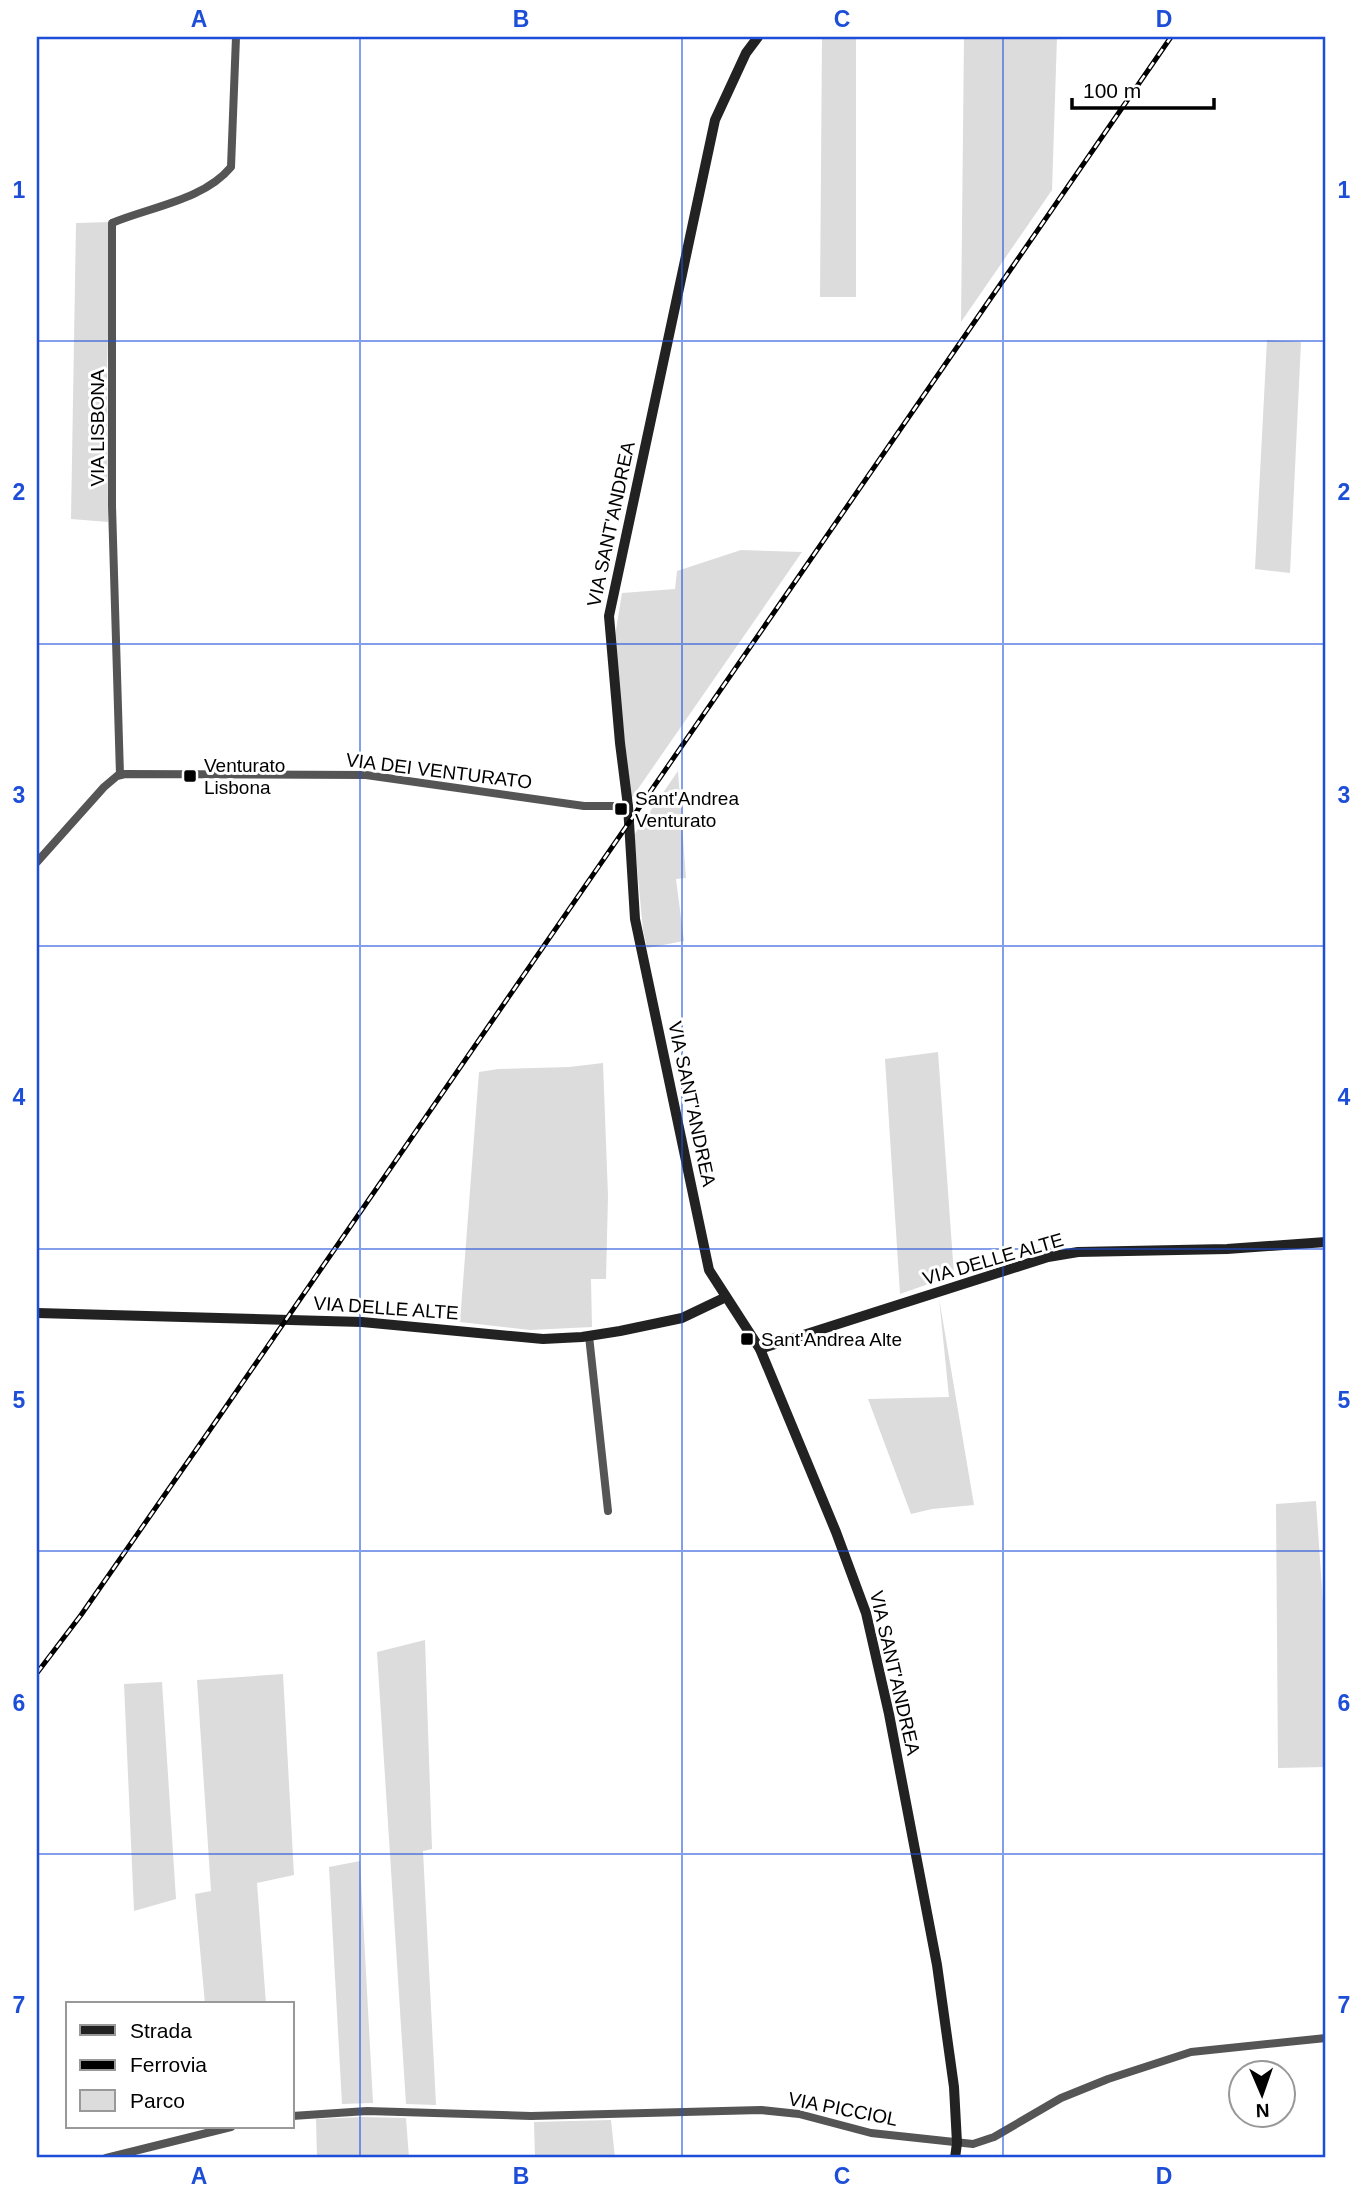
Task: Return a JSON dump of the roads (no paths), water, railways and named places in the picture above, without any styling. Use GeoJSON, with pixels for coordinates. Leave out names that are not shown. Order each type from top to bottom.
{"type":"FeatureCollection","features":[{"type":"Feature","properties":{"kind":"street","name":"VIA LISBONA"},"geometry":{"type":"LineString","coordinates":[[120,775],[113,506],[112,223],[177,201],[212,184],[231,167],[236,37]]}},
{"type":"Feature","properties":{"kind":"street","name":"VIA SANT'ANDREA"},"geometry":{"type":"LineString","coordinates":[[758,37],[746,53],[715,120],[609,616],[628,806],[635,919],[709,1269],[760,1349],[836,1532],[866,1613],[889,1714],[937,1965],[954,2087],[957,2143],[955,2158]]}},
{"type":"Feature","properties":{"kind":"street","name":"VIA DEI VENTURATO"},"geometry":{"type":"LineString","coordinates":[[120,775],[366,775],[584,806],[628,806]]}},
{"type":"Feature","properties":{"kind":"street"},"geometry":{"type":"LineString","coordinates":[[37,862],[104,787],[120,775]]}},
{"type":"Feature","properties":{"kind":"street","name":"VIA DELLE ALTE"},"geometry":{"type":"LineString","coordinates":[[760,1349],[1048,1257],[1078,1252],[1227,1249],[1326,1242]]}},
{"type":"Feature","properties":{"kind":"street","name":"VIA DELLE ALTE"},"geometry":{"type":"LineString","coordinates":[[37,1313],[350,1321],[543,1339],[589,1335],[682,1318],[726,1297]]}},
{"type":"Feature","properties":{"kind":"street"},"geometry":{"type":"LineString","coordinates":[[589,1335],[608,1511]]}},
{"type":"Feature","properties":{"kind":"street","name":"VIA PICCIOL"},"geometry":{"type":"LineString","coordinates":[[294,2116],[367,2111],[531,2116],[761,2110],[799,2114],[871,2133],[973,2144],[994,2137],[1061,2098],[1108,2079],[1191,2052],[1326,2038]]}},
{"type":"Feature","properties":{"kind":"street"},"geometry":{"type":"LineString","coordinates":[[106,2158],[227,2128]]}},
{"type":"Feature","properties":{"kind":"railway"},"geometry":{"type":"LineString","coordinates":[[37,1673],[81,1615],[214,1424],[1171,37]]}},
{"type":"Feature","properties":{"kind":"place","name":"Venturato Lisbona"},"geometry":{"type":"Point","coordinates":[190,776]}},
{"type":"Feature","properties":{"kind":"place","name":"Sant'Andrea Venturato"},"geometry":{"type":"Point","coordinates":[621,809]}},
{"type":"Feature","properties":{"kind":"place","name":"Sant'Andrea Alte"},"geometry":{"type":"Point","coordinates":[747,1339]}}]}
